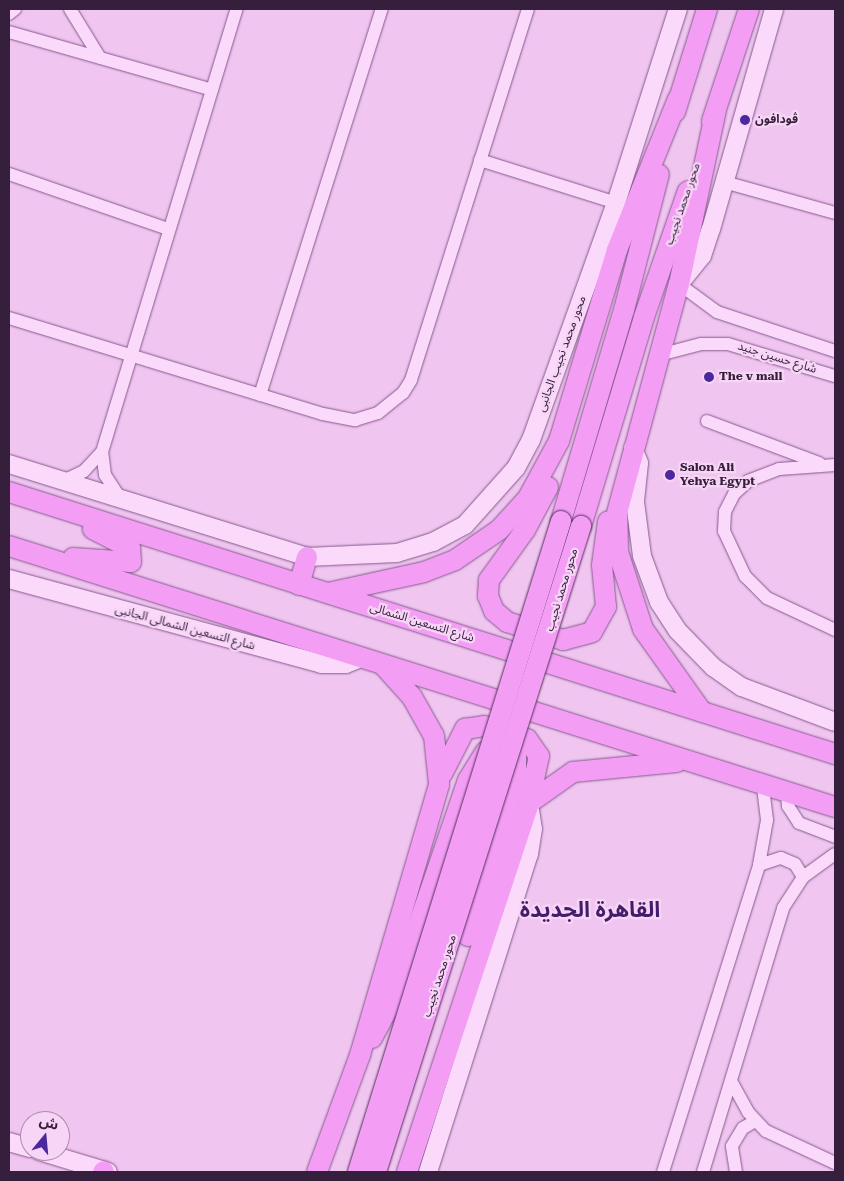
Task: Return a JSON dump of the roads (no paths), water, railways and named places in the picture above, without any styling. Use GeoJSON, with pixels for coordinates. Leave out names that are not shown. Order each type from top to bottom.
{"type":"FeatureCollection","features":[{"type":"Feature","properties":{"kind":"main road","name":"محور محمد نجيب"},"geometry":{"type":"LineString","coordinates":[[358,1172],[497,737],[624,310],[678,99],[706,9]]}},
{"type":"Feature","properties":{"kind":"main road","name":"محور محمد نجيب"},"geometry":{"type":"LineString","coordinates":[[376,1172],[516,743],[644,317],[749,9]]}},
{"type":"Feature","properties":{"kind":"main road"},"geometry":{"type":"LineString","coordinates":[[678,99],[617,250],[558,441],[553,471],[537,510],[488,580],[488,596],[494,612],[507,622],[564,640],[579,639],[602,621],[606,607],[605,536],[679,284],[716,110]]}},
{"type":"Feature","properties":{"kind":"main road"},"geometry":{"type":"LineString","coordinates":[[327,593],[424,572],[478,546],[528,498],[558,441]]}},
{"type":"Feature","properties":{"kind":"main road"},"geometry":{"type":"LineString","coordinates":[[624,474],[617,513],[618,552],[627,591],[643,629],[702,712]]}},
{"type":"Feature","properties":{"kind":"main road","name":"شارع التسعين الشمالى"},"geometry":{"type":"LineString","coordinates":[[9,492],[835,754]]}},
{"type":"Feature","properties":{"kind":"main road"},"geometry":{"type":"LineString","coordinates":[[46,558],[89,558],[124,565],[133,558],[130,548],[64,510]]}},
{"type":"Feature","properties":{"kind":"main road"},"geometry":{"type":"LineString","coordinates":[[9,546],[835,807]]}},
{"type":"Feature","properties":{"kind":"main road"},"geometry":{"type":"LineString","coordinates":[[299,585],[307,557]]}},
{"type":"Feature","properties":{"kind":"main road"},"geometry":{"type":"LineString","coordinates":[[372,660],[412,697],[434,736],[438,784]]}},
{"type":"Feature","properties":{"kind":"main road"},"geometry":{"type":"LineString","coordinates":[[316,1172],[360,1055],[438,784],[458,736],[470,727],[484,726],[527,739],[535,746],[538,766],[530,803],[435,1078],[407,1172]]}},
{"type":"Feature","properties":{"kind":"main road"},"geometry":{"type":"LineString","coordinates":[[360,1055],[393,999],[468,780],[497,737]]}},
{"type":"Feature","properties":{"kind":"main road"},"geometry":{"type":"LineString","coordinates":[[435,1078],[451,992],[516,778],[516,743]]}},
{"type":"Feature","properties":{"kind":"main road"},"geometry":{"type":"LineString","coordinates":[[530,803],[572,772],[690,761]]}},
{"type":"Feature","properties":{"kind":"street"},"geometry":{"type":"LineString","coordinates":[[9,14],[15,9]]}},
{"type":"Feature","properties":{"kind":"street"},"geometry":{"type":"LineString","coordinates":[[70,9],[100,58]]}},
{"type":"Feature","properties":{"kind":"street"},"geometry":{"type":"LineString","coordinates":[[121,499],[105,475],[102,452],[128,354],[237,9]]}},
{"type":"Feature","properties":{"kind":"street"},"geometry":{"type":"LineString","coordinates":[[260,395],[382,9]]}},
{"type":"Feature","properties":{"kind":"street"},"geometry":{"type":"LineString","coordinates":[[9,318],[260,395],[355,420],[378,413],[402,393],[411,380],[528,9]]}},
{"type":"Feature","properties":{"kind":"street","name":"محور محمد نجيب الجانبى"},"geometry":{"type":"LineString","coordinates":[[307,557],[397,553],[433,542],[465,525],[495,494],[531,440],[616,203],[678,9]]}},
{"type":"Feature","properties":{"kind":"street"},"geometry":{"type":"LineString","coordinates":[[679,284],[702,256],[774,9]]}},
{"type":"Feature","properties":{"kind":"street"},"geometry":{"type":"LineString","coordinates":[[9,32],[212,90]]}},
{"type":"Feature","properties":{"kind":"street"},"geometry":{"type":"LineString","coordinates":[[480,160],[616,203]]}},
{"type":"Feature","properties":{"kind":"street"},"geometry":{"type":"LineString","coordinates":[[9,174],[168,229]]}},
{"type":"Feature","properties":{"kind":"street"},"geometry":{"type":"LineString","coordinates":[[724,182],[835,213]]}},
{"type":"Feature","properties":{"kind":"street","name":"شارع حسين جنيد"},"geometry":{"type":"LineString","coordinates":[[679,284],[731,318],[835,351]]}},
{"type":"Feature","properties":{"kind":"street","name":"شارع حسين جنيد"},"geometry":{"type":"LineString","coordinates":[[659,355],[701,344],[728,344],[835,376]]}},
{"type":"Feature","properties":{"kind":"street"},"geometry":{"type":"LineString","coordinates":[[707,421],[829,465]]}},
{"type":"Feature","properties":{"kind":"street"},"geometry":{"type":"LineString","coordinates":[[632,446],[639,463],[635,502],[642,556],[659,602],[677,630],[713,667],[742,687],[835,722]]}},
{"type":"Feature","properties":{"kind":"street"},"geometry":{"type":"LineString","coordinates":[[63,481],[84,471],[102,452]]}},
{"type":"Feature","properties":{"kind":"street"},"geometry":{"type":"LineString","coordinates":[[9,464],[307,557]]}},
{"type":"Feature","properties":{"kind":"street"},"geometry":{"type":"LineString","coordinates":[[829,465],[779,469],[748,481],[734,494],[725,512],[724,531],[746,576],[767,598],[835,630]]}},
{"type":"Feature","properties":{"kind":"street","name":"شارع التسعين الشمالى الجانبى"},"geometry":{"type":"LineString","coordinates":[[9,579],[321,664],[346,664],[372,660]]}},
{"type":"Feature","properties":{"kind":"street"},"geometry":{"type":"LineString","coordinates":[[663,1172],[760,865],[767,820],[763,785]]}},
{"type":"Feature","properties":{"kind":"street"},"geometry":{"type":"LineString","coordinates":[[787,792],[791,812],[799,823],[835,837]]}},
{"type":"Feature","properties":{"kind":"street"},"geometry":{"type":"LineString","coordinates":[[428,1172],[528,854],[533,829],[530,803]]}},
{"type":"Feature","properties":{"kind":"street"},"geometry":{"type":"LineString","coordinates":[[703,1172],[783,908],[803,876],[835,854]]}},
{"type":"Feature","properties":{"kind":"street"},"geometry":{"type":"LineString","coordinates":[[760,865],[781,858],[794,864],[803,876]]}},
{"type":"Feature","properties":{"kind":"street"},"geometry":{"type":"LineString","coordinates":[[731,1080],[755,1121],[779,1140],[835,1163]]}},
{"type":"Feature","properties":{"kind":"street"},"geometry":{"type":"LineString","coordinates":[[736,1172],[732,1146],[738,1133],[755,1121]]}},
{"type":"Feature","properties":{"kind":"street"},"geometry":{"type":"LineString","coordinates":[[70,1161],[105,1172]]}},
{"type":"Feature","properties":{"kind":"place","name":"ڤودافون"},"geometry":{"type":"Point","coordinates":[745,120]}},
{"type":"Feature","properties":{"kind":"place","name":"The v mall"},"geometry":{"type":"Point","coordinates":[709,377]}},
{"type":"Feature","properties":{"kind":"place","name":"Salon Ali Yehya Egypt"},"geometry":{"type":"Point","coordinates":[670,475]}},
{"type":"Feature","properties":{"kind":"district","name":"القاهرة الجديدة"},"geometry":{"type":"Point","coordinates":[590,910]}}]}
